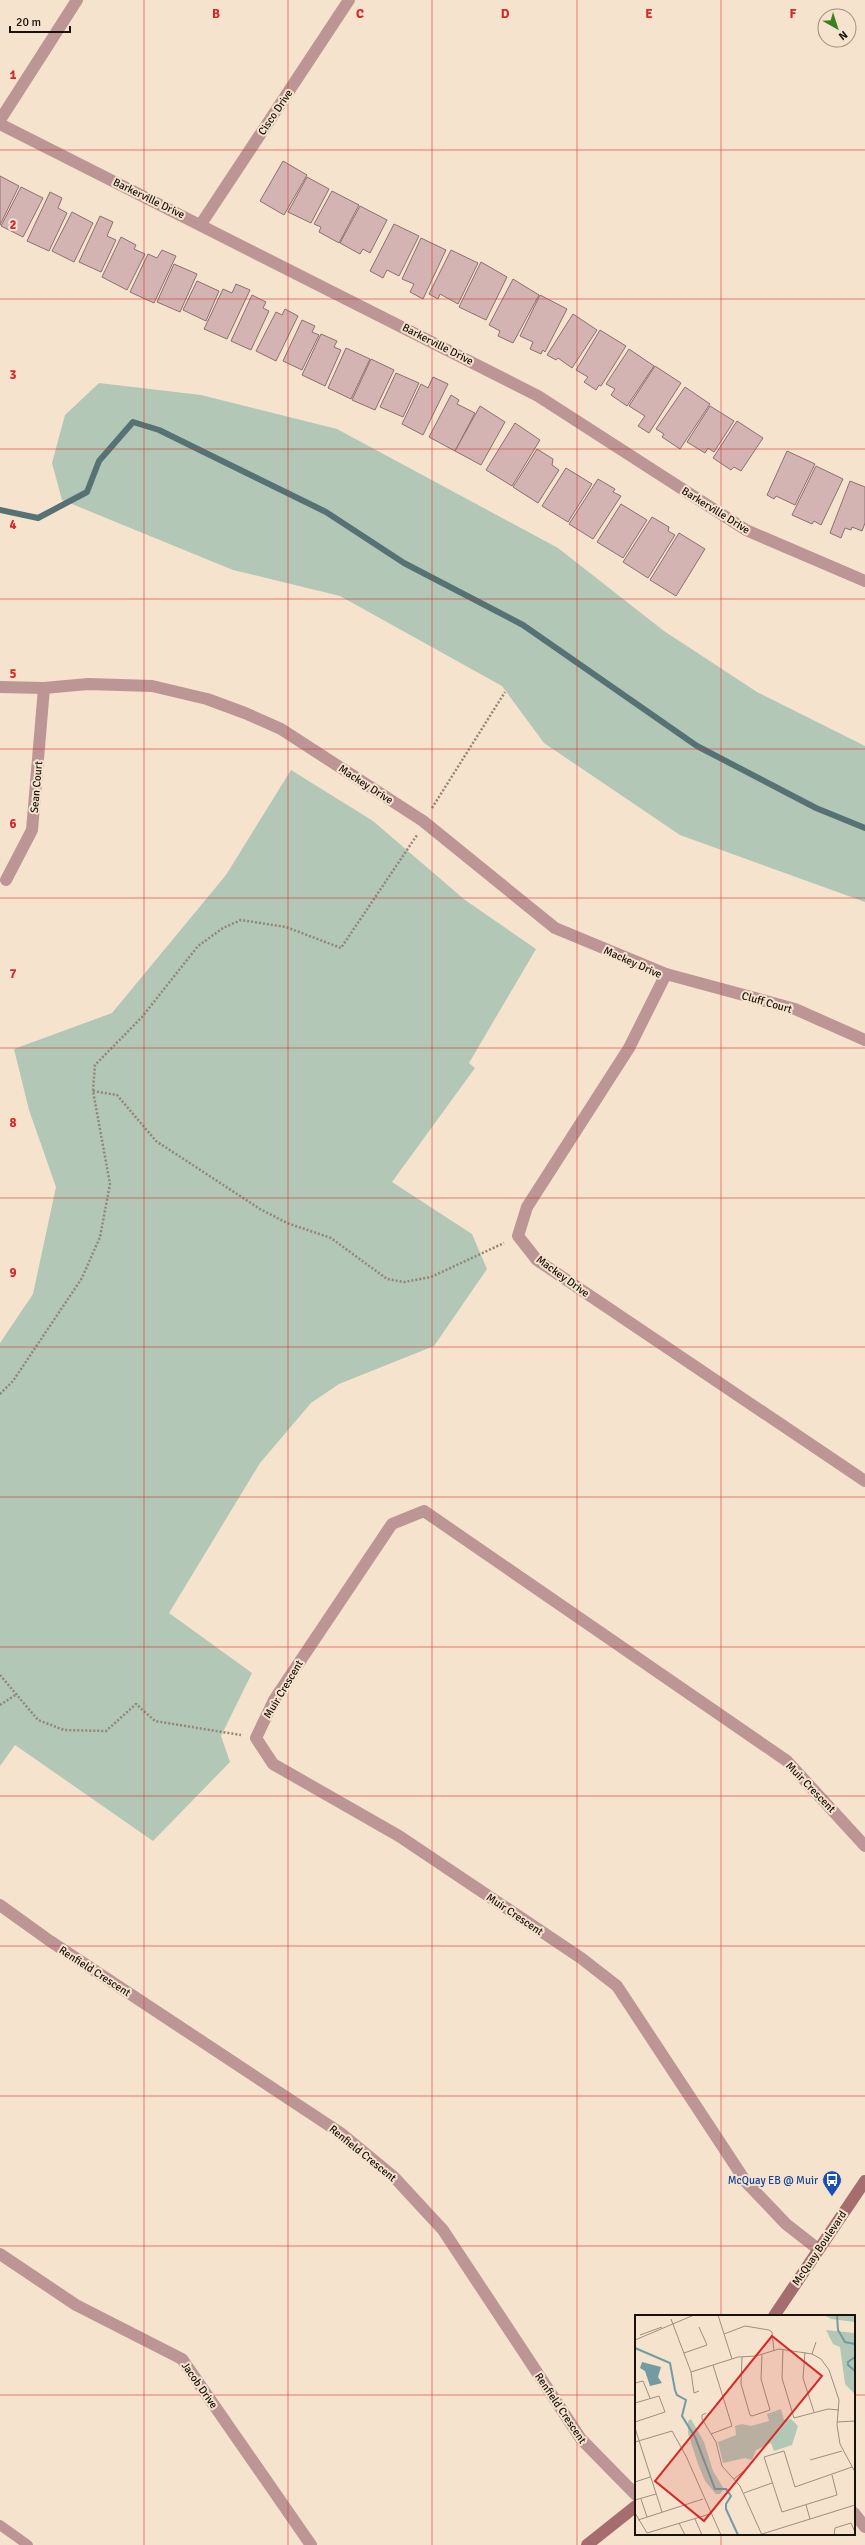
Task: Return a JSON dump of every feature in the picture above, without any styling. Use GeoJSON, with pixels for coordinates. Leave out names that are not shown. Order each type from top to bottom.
{"type":"FeatureCollection","features":[{"type":"Feature","properties":{"kind":"street"},"geometry":{"type":"LineString","coordinates":[[0,120],[77,0]]}},
{"type":"Feature","properties":{"kind":"street","name":"Cisco Drive"},"geometry":{"type":"LineString","coordinates":[[201,224],[349,0]]}},
{"type":"Feature","properties":{"kind":"street","name":"Barkerville Drive"},"geometry":{"type":"LineString","coordinates":[[0,124],[201,224],[538,396],[746,530],[865,581]]}},
{"type":"Feature","properties":{"kind":"street","name":"Mackey Drive"},"geometry":{"type":"LineString","coordinates":[[0,687],[44,688],[88,684],[152,686],[207,698],[280,729],[423,821],[554,928],[666,974],[629,1048],[527,1207],[518,1236],[537,1260],[865,1481]]}},
{"type":"Feature","properties":{"kind":"street","name":"Sean Court"},"geometry":{"type":"LineString","coordinates":[[6,880],[32,830],[44,688]]}},
{"type":"Feature","properties":{"kind":"street","name":"Cluff Court"},"geometry":{"type":"LineString","coordinates":[[666,974],[795,1009],[865,1040]]}},
{"type":"Feature","properties":{"kind":"street","name":"Muir Crescent"},"geometry":{"type":"LineString","coordinates":[[818,2249],[786,2224],[746,2182],[617,1986],[581,1958],[400,1836],[273,1764],[256,1738],[274,1700],[392,1524],[424,1511],[787,1761],[864,1842]]}},
{"type":"Feature","properties":{"kind":"street","name":"Renfield Crescent"},"geometry":{"type":"LineString","coordinates":[[0,1905],[50,1941],[342,2134],[394,2177],[443,2230],[581,2439],[635,2494]]}},
{"type":"Feature","properties":{"kind":"street","name":"McQuay Boulevard"},"geometry":{"type":"LineString","coordinates":[[775,2315],[865,2181]]}},
{"type":"Feature","properties":{"kind":"street","name":"Jacob Drive"},"geometry":{"type":"LineString","coordinates":[[0,2254],[76,2305],[182,2359],[311,2545]]}},
{"type":"Feature","properties":{"kind":"street"},"geometry":{"type":"LineString","coordinates":[[587,2545],[635,2507]]}},
{"type":"Feature","properties":{"kind":"street"},"geometry":{"type":"LineString","coordinates":[[855,2514],[865,2527]]}},
{"type":"Feature","properties":{"kind":"lane"},"geometry":{"type":"LineString","coordinates":[[0,2525],[28,2545]]}},
{"type":"Feature","properties":{"kind":"path"},"geometry":{"type":"LineString","coordinates":[[0,1394],[13,1381],[82,1278],[100,1237],[110,1184],[93,1091],[95,1065],[142,1017],[198,946],[223,928],[241,920],[286,926],[341,948],[414,839],[423,821],[505,692]]}},
{"type":"Feature","properties":{"kind":"path"},"geometry":{"type":"LineString","coordinates":[[93,1091],[117,1095],[156,1141],[260,1208],[287,1223],[331,1238],[387,1279],[404,1282],[431,1277],[518,1236]]}},
{"type":"Feature","properties":{"kind":"path"},"geometry":{"type":"LineString","coordinates":[[0,1675],[38,1720],[64,1730],[106,1731],[136,1704],[155,1721],[256,1738]]}},
{"type":"Feature","properties":{"kind":"path"},"geometry":{"type":"LineString","coordinates":[[0,1705],[17,1694]]}},
{"type":"Feature","properties":{"kind":"green space"},"geometry":{"type":"Polygon","coordinates":[[[99,383],[201,395],[337,429],[558,548],[664,631],[757,692],[865,746],[865,902],[680,835],[544,743],[502,686],[340,596],[233,570],[62,500],[52,463],[65,415],[99,383]]]}},
{"type":"Feature","properties":{"kind":"green space"},"geometry":{"type":"Polygon","coordinates":[[[291,770],[373,821],[465,900],[536,949],[469,1063],[475,1068],[392,1182],[472,1234],[487,1269],[434,1346],[339,1384],[311,1403],[260,1463],[169,1613],[252,1673],[221,1736],[230,1762],[153,1841],[15,1745],[0,1766],[0,1343],[33,1294],[56,1187],[29,1110],[14,1049],[112,1013],[226,875],[291,770]]]}},
{"type":"Feature","properties":{"kind":"building"},"geometry":{"type":"Polygon","coordinates":[[[283,161],[307,175],[284,215],[260,201],[283,161]]]}},
{"type":"Feature","properties":{"kind":"building"},"geometry":{"type":"Polygon","coordinates":[[[0,176],[19,186],[0,225],[0,176]]]}},
{"type":"Feature","properties":{"kind":"building"},"geometry":{"type":"Polygon","coordinates":[[[307,177],[329,189],[311,223],[288,212],[307,177]]]}},
{"type":"Feature","properties":{"kind":"building"},"geometry":{"type":"Polygon","coordinates":[[[21,187],[43,198],[23,237],[1,226],[21,187]]]}},
{"type":"Feature","properties":{"kind":"building"},"geometry":{"type":"Polygon","coordinates":[[[332,191],[359,205],[339,243],[319,232],[321,227],[314,224],[332,191]]]}},
{"type":"Feature","properties":{"kind":"building"},"geometry":{"type":"Polygon","coordinates":[[[50,192],[62,198],[58,208],[67,213],[49,251],[27,241],[50,192]]]}},
{"type":"Feature","properties":{"kind":"building"},"geometry":{"type":"Polygon","coordinates":[[[360,206],[387,220],[370,253],[363,249],[360,254],[340,243],[360,206]]]}},
{"type":"Feature","properties":{"kind":"building"},"geometry":{"type":"Polygon","coordinates":[[[72,212],[93,223],[74,262],[52,251],[72,212]]]}},
{"type":"Feature","properties":{"kind":"building"},"geometry":{"type":"Polygon","coordinates":[[[100,216],[113,222],[107,236],[116,240],[101,272],[79,262],[100,216]]]}},
{"type":"Feature","properties":{"kind":"building"},"geometry":{"type":"Polygon","coordinates":[[[394,224],[419,236],[399,276],[387,270],[383,278],[370,271],[394,224]]]}},
{"type":"Feature","properties":{"kind":"building"},"geometry":{"type":"Polygon","coordinates":[[[121,237],[136,245],[134,249],[145,254],[127,290],[102,277],[121,237]]]}},
{"type":"Feature","properties":{"kind":"building"},"geometry":{"type":"Polygon","coordinates":[[[421,238],[446,250],[423,299],[410,292],[414,284],[402,279],[421,238]]]}},
{"type":"Feature","properties":{"kind":"building"},"geometry":{"type":"Polygon","coordinates":[[[162,250],[176,256],[154,303],[130,292],[148,254],[157,258],[162,250]]]}},
{"type":"Feature","properties":{"kind":"building"},"geometry":{"type":"Polygon","coordinates":[[[451,250],[478,263],[458,304],[440,294],[438,299],[429,294],[451,250]]]}},
{"type":"Feature","properties":{"kind":"building"},"geometry":{"type":"Polygon","coordinates":[[[481,262],[507,277],[486,320],[459,307],[481,262]]]}},
{"type":"Feature","properties":{"kind":"building"},"geometry":{"type":"Polygon","coordinates":[[[174,264],[197,274],[180,312],[157,302],[174,264]]]}},
{"type":"Feature","properties":{"kind":"building"},"geometry":{"type":"Polygon","coordinates":[[[513,279],[539,295],[513,343],[498,336],[500,331],[489,325],[513,279]]]}},
{"type":"Feature","properties":{"kind":"building"},"geometry":{"type":"Polygon","coordinates":[[[197,281],[219,291],[206,321],[183,310],[197,281]]]}},
{"type":"Feature","properties":{"kind":"building"},"geometry":{"type":"Polygon","coordinates":[[[236,284],[250,290],[227,339],[204,329],[223,289],[232,293],[236,284]]]}},
{"type":"Feature","properties":{"kind":"building"},"geometry":{"type":"Polygon","coordinates":[[[252,295],[266,302],[263,308],[269,311],[251,350],[231,341],[252,295]]]}},
{"type":"Feature","properties":{"kind":"building"},"geometry":{"type":"Polygon","coordinates":[[[540,295],[567,309],[545,352],[543,350],[541,354],[530,349],[533,342],[520,336],[540,295]]]}},
{"type":"Feature","properties":{"kind":"building"},"geometry":{"type":"Polygon","coordinates":[[[285,309],[298,316],[276,361],[256,351],[276,312],[282,315],[285,309]]]}},
{"type":"Feature","properties":{"kind":"building"},"geometry":{"type":"Polygon","coordinates":[[[573,314],[597,330],[572,368],[558,358],[556,360],[547,355],[573,314]]]}},
{"type":"Feature","properties":{"kind":"building"},"geometry":{"type":"Polygon","coordinates":[[[302,320],[315,326],[312,332],[319,335],[302,370],[283,361],[302,320]]]}},
{"type":"Feature","properties":{"kind":"building"},"geometry":{"type":"Polygon","coordinates":[[[600,330],[626,346],[601,386],[599,385],[596,390],[584,382],[588,377],[576,370],[600,330]]]}},
{"type":"Feature","properties":{"kind":"building"},"geometry":{"type":"Polygon","coordinates":[[[321,334],[337,341],[334,347],[341,350],[325,386],[302,375],[321,334]]]}},
{"type":"Feature","properties":{"kind":"building"},"geometry":{"type":"Polygon","coordinates":[[[346,348],[370,359],[351,399],[328,388],[346,348]]]}},
{"type":"Feature","properties":{"kind":"building"},"geometry":{"type":"Polygon","coordinates":[[[629,349],[654,366],[627,406],[611,395],[615,389],[606,384],[629,349]]]}},
{"type":"Feature","properties":{"kind":"building"},"geometry":{"type":"Polygon","coordinates":[[[371,359],[394,370],[375,410],[352,400],[371,359]]]}},
{"type":"Feature","properties":{"kind":"building"},"geometry":{"type":"Polygon","coordinates":[[[655,366],[681,383],[649,433],[638,426],[645,416],[629,406],[655,366]]]}},
{"type":"Feature","properties":{"kind":"building"},"geometry":{"type":"Polygon","coordinates":[[[396,373],[419,383],[403,417],[380,407],[396,373]]]}},
{"type":"Feature","properties":{"kind":"building"},"geometry":{"type":"Polygon","coordinates":[[[433,377],[448,384],[423,435],[402,424],[421,384],[428,388],[433,377]]]}},
{"type":"Feature","properties":{"kind":"building"},"geometry":{"type":"Polygon","coordinates":[[[685,387],[710,404],[680,449],[662,437],[664,434],[656,429],[685,387]]]}},
{"type":"Feature","properties":{"kind":"building"},"geometry":{"type":"Polygon","coordinates":[[[451,395],[459,400],[457,404],[475,413],[455,451],[429,437],[451,395]]]}},
{"type":"Feature","properties":{"kind":"building"},"geometry":{"type":"Polygon","coordinates":[[[480,406],[505,422],[481,465],[455,451],[480,406]]]}},
{"type":"Feature","properties":{"kind":"building"},"geometry":{"type":"Polygon","coordinates":[[[710,406],[734,421],[714,452],[708,448],[705,453],[687,442],[710,406]]]}},
{"type":"Feature","properties":{"kind":"building"},"geometry":{"type":"Polygon","coordinates":[[[737,421],[763,438],[741,471],[734,467],[731,470],[713,458],[737,421]]]}},
{"type":"Feature","properties":{"kind":"building"},"geometry":{"type":"Polygon","coordinates":[[[515,423],[540,440],[512,486],[486,470],[515,423]]]}},
{"type":"Feature","properties":{"kind":"building"},"geometry":{"type":"Polygon","coordinates":[[[537,449],[553,459],[552,465],[559,470],[538,503],[513,487],[537,449]]]}},
{"type":"Feature","properties":{"kind":"building"},"geometry":{"type":"Polygon","coordinates":[[[787,451],[815,464],[795,505],[776,496],[774,499],[767,495],[787,451]]]}},
{"type":"Feature","properties":{"kind":"building"},"geometry":{"type":"Polygon","coordinates":[[[816,466],[843,479],[821,525],[814,521],[812,524],[792,515],[816,466]]]}},
{"type":"Feature","properties":{"kind":"building"},"geometry":{"type":"Polygon","coordinates":[[[566,468],[592,484],[568,522],[542,506],[566,468]]]}},
{"type":"Feature","properties":{"kind":"building"},"geometry":{"type":"Polygon","coordinates":[[[598,479],[615,489],[613,492],[621,496],[593,539],[569,524],[598,479]]]}},
{"type":"Feature","properties":{"kind":"building"},"geometry":{"type":"Polygon","coordinates":[[[850,481],[865,487],[865,523],[862,531],[852,527],[851,530],[845,528],[841,538],[830,533],[850,481]]]}},
{"type":"Feature","properties":{"kind":"building"},"geometry":{"type":"Polygon","coordinates":[[[621,504],[647,520],[623,558],[597,542],[621,504]]]}},
{"type":"Feature","properties":{"kind":"building"},"geometry":{"type":"Polygon","coordinates":[[[652,517],[669,527],[668,531],[675,535],[648,578],[623,562],[652,517]]]}},
{"type":"Feature","properties":{"kind":"building"},"geometry":{"type":"Polygon","coordinates":[[[679,533],[705,549],[676,596],[650,580],[679,533]]]}},
{"type":"Feature","properties":{"kind":"waterway"},"geometry":{"type":"LineString","coordinates":[[0,510],[38,518],[87,492],[99,461],[133,422],[159,430],[326,512],[404,563],[523,625],[697,746],[816,808],[865,828]]}},
{"type":"Feature","properties":{"kind":"place","name":"McQuay EB @ Muir"},"geometry":{"type":"Point","coordinates":[832,2197]}}]}
